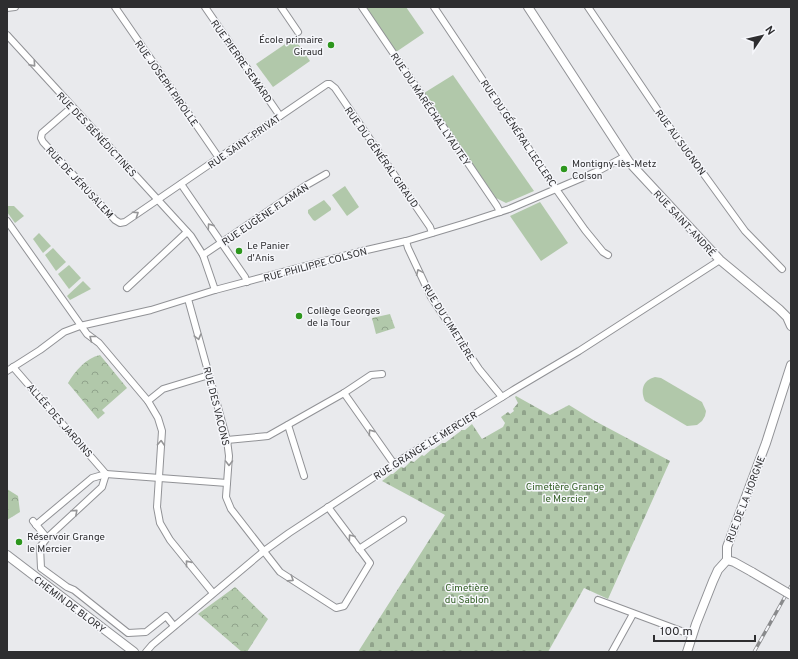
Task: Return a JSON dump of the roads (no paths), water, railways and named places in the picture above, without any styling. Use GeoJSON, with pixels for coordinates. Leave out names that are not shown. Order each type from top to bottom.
{"type":"FeatureCollection","features":[{"type":"Feature","properties":{"kind":"street"},"geometry":{"type":"LineString","coordinates":[[7,8],[15,7]]}},
{"type":"Feature","properties":{"kind":"street","name":"RUE JOSEPH PIROLLE"},"geometry":{"type":"LineString","coordinates":[[115,7],[219,158]]}},
{"type":"Feature","properties":{"kind":"street","name":"RUE PIERRE SEMARD"},"geometry":{"type":"LineString","coordinates":[[205,7],[280,116]]}},
{"type":"Feature","properties":{"kind":"street"},"geometry":{"type":"LineString","coordinates":[[281,7],[298,32]]}},
{"type":"Feature","properties":{"kind":"street","name":"RUE DU MARÉCHAL LYAUTEY"},"geometry":{"type":"LineString","coordinates":[[362,7],[500,212]]}},
{"type":"Feature","properties":{"kind":"street","name":"RUE DU GÉNÉRAL LECLERC"},"geometry":{"type":"LineString","coordinates":[[434,7],[557,189],[586,230],[603,252],[608,256]]}},
{"type":"Feature","properties":{"kind":"street","name":"RUE SAINT-ANDRÉ"},"geometry":{"type":"LineString","coordinates":[[528,7],[624,157],[720,260],[779,309],[787,317],[791,326]]}},
{"type":"Feature","properties":{"kind":"street","name":"RUE AU SUGNON"},"geometry":{"type":"LineString","coordinates":[[588,7],[663,118],[745,231],[782,269]]}},
{"type":"Feature","properties":{"kind":"street","name":"RUE DES BÉNÉDICTINES"},"geometry":{"type":"LineString","coordinates":[[7,35],[197,243],[203,254],[214,290]]}},
{"type":"Feature","properties":{"kind":"street","name":"RUE SAINT-PRIVAT"},"geometry":{"type":"LineString","coordinates":[[158,199],[327,84],[330,84]]}},
{"type":"Feature","properties":{"kind":"street","name":"RUE DU GÉNÉRAL GIRAUD"},"geometry":{"type":"LineString","coordinates":[[330,84],[430,227],[432,233]]}},
{"type":"Feature","properties":{"kind":"street","name":"RUE DE JÉRUSALEM"},"geometry":{"type":"LineString","coordinates":[[72,107],[42,133],[41,138],[43,142],[120,223],[125,222],[158,199]]}},
{"type":"Feature","properties":{"kind":"street","name":"RUE PHILIPPE COLSON"},"geometry":{"type":"LineString","coordinates":[[7,370],[40,350],[64,332],[80,326],[151,310],[214,290],[358,252],[406,241],[500,212],[598,171],[624,157]]}},
{"type":"Feature","properties":{"kind":"street","name":"RUE EUGÈNE FLAMAN"},"geometry":{"type":"LineString","coordinates":[[203,254],[326,174]]}},
{"type":"Feature","properties":{"kind":"street"},"geometry":{"type":"LineString","coordinates":[[181,184],[246,277],[247,282]]}},
{"type":"Feature","properties":{"kind":"street"},"geometry":{"type":"LineString","coordinates":[[7,221],[80,326],[87,334],[99,343],[148,401],[158,418],[162,431],[157,507],[160,523],[170,540],[213,593]]}},
{"type":"Feature","properties":{"kind":"street"},"geometry":{"type":"LineString","coordinates":[[127,288],[188,232]]}},
{"type":"Feature","properties":{"kind":"street","name":"RUE DU CIMETIÈRE"},"geometry":{"type":"LineString","coordinates":[[406,241],[432,297],[479,369],[502,397]]}},
{"type":"Feature","properties":{"kind":"street","name":"RUE GRANGE LE MERCIER"},"geometry":{"type":"LineString","coordinates":[[146,652],[174,626],[264,551],[328,507],[394,464],[579,351],[720,260]]}},
{"type":"Feature","properties":{"kind":"street","name":"RUE DES VACONS"},"geometry":{"type":"LineString","coordinates":[[188,299],[227,440],[229,456],[226,497],[228,502],[280,572],[336,608],[344,606],[370,563],[359,549]]}},
{"type":"Feature","properties":{"kind":"street","name":"RUE DE LA HORGNE"},"geometry":{"type":"LineString","coordinates":[[687,652],[713,581],[718,570],[726,560],[728,542],[766,443],[791,365]]}},
{"type":"Feature","properties":{"kind":"street","name":"ALLÉE DES JARDINS"},"geometry":{"type":"LineString","coordinates":[[13,367],[106,474]]}},
{"type":"Feature","properties":{"kind":"street"},"geometry":{"type":"LineString","coordinates":[[227,440],[268,436],[344,393],[371,375],[382,374]]}},
{"type":"Feature","properties":{"kind":"street"},"geometry":{"type":"LineString","coordinates":[[148,401],[163,389],[209,375]]}},
{"type":"Feature","properties":{"kind":"street"},"geometry":{"type":"LineString","coordinates":[[344,393],[394,464]]}},
{"type":"Feature","properties":{"kind":"street"},"geometry":{"type":"LineString","coordinates":[[288,425],[304,476]]}},
{"type":"Feature","properties":{"kind":"street"},"geometry":{"type":"LineString","coordinates":[[106,474],[102,487],[47,538],[40,547],[41,568],[67,587],[74,590],[128,633],[146,632],[166,616],[174,626]]}},
{"type":"Feature","properties":{"kind":"street"},"geometry":{"type":"LineString","coordinates":[[47,538],[34,523],[92,478],[106,474],[227,483]]}},
{"type":"Feature","properties":{"kind":"street"},"geometry":{"type":"LineString","coordinates":[[328,507],[359,549],[403,520]]}},
{"type":"Feature","properties":{"kind":"street","name":"CHEMIN DE BLORY"},"geometry":{"type":"LineString","coordinates":[[7,556],[134,652]]}},
{"type":"Feature","properties":{"kind":"street"},"geometry":{"type":"LineString","coordinates":[[726,560],[734,562],[791,595]]}},
{"type":"Feature","properties":{"kind":"street"},"geometry":{"type":"LineString","coordinates":[[598,600],[692,635]]}},
{"type":"Feature","properties":{"kind":"street"},"geometry":{"type":"LineString","coordinates":[[612,652],[633,614]]}},
{"type":"Feature","properties":{"kind":"railway"},"geometry":{"type":"LineString","coordinates":[[754,652],[791,586]]}},
{"type":"Feature","properties":{"kind":"place","name":"École primaire Giraud"},"geometry":{"type":"Point","coordinates":[331,45]}},
{"type":"Feature","properties":{"kind":"place","name":"Montigny-lès-Metz Colson"},"geometry":{"type":"Point","coordinates":[564,169]}},
{"type":"Feature","properties":{"kind":"place","name":"Le Panier d'Anis"},"geometry":{"type":"Point","coordinates":[239,251]}},
{"type":"Feature","properties":{"kind":"place","name":"Collège Georges de la Tour"},"geometry":{"type":"Point","coordinates":[299,316]}},
{"type":"Feature","properties":{"kind":"place","name":"Réservoir Grange le Mercier"},"geometry":{"type":"Point","coordinates":[19,542]}},
{"type":"Feature","properties":{"kind":"park label","name":"Cimetière Grange le Mercier"},"geometry":{"type":"Point","coordinates":[565,492]}},
{"type":"Feature","properties":{"kind":"park label","name":"Cimetière du Sablon"},"geometry":{"type":"Point","coordinates":[467,592]}}]}
